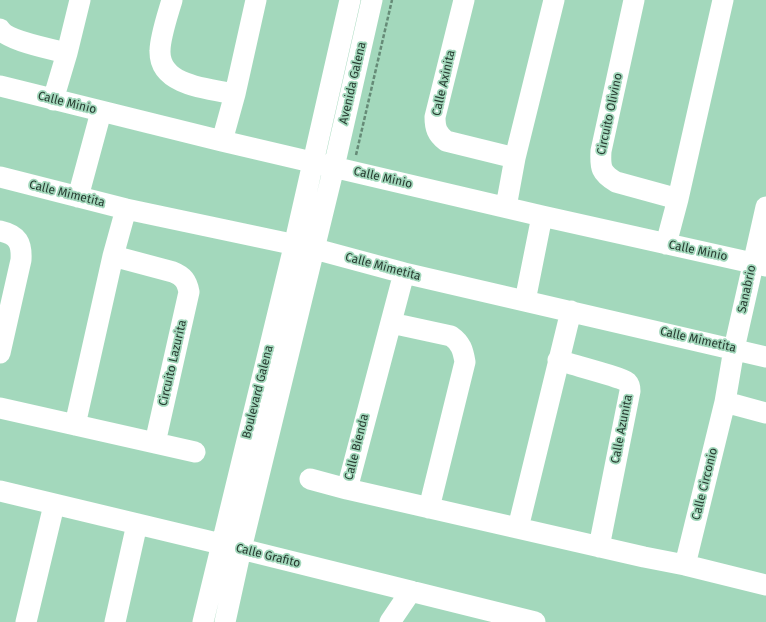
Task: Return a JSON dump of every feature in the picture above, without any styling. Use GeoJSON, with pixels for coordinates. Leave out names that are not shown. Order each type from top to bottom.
{"type":"FeatureCollection","features":[{"type":"Feature","properties":{"kind":"street"},"geometry":{"type":"LineString","coordinates":[[53,100],[67,53],[80,0]]}},
{"type":"Feature","properties":{"kind":"street"},"geometry":{"type":"LineString","coordinates":[[172,0],[160,49],[160,59],[166,71],[175,79],[188,84],[235,94]]}},
{"type":"Feature","properties":{"kind":"street"},"geometry":{"type":"LineString","coordinates":[[222,141],[235,94],[256,0]]}},
{"type":"Feature","properties":{"kind":"street","name":"Avenida Galena"},"geometry":{"type":"LineString","coordinates":[[313,162],[350,0]]}},
{"type":"Feature","properties":{"kind":"street","name":"Avenida Galena"},"geometry":{"type":"LineString","coordinates":[[344,169],[372,0]]}},
{"type":"Feature","properties":{"kind":"street","name":"Calle Axinita"},"geometry":{"type":"LineString","coordinates":[[464,0],[435,117],[435,127],[439,135],[446,141],[515,158]]}},
{"type":"Feature","properties":{"kind":"street"},"geometry":{"type":"LineString","coordinates":[[506,207],[515,158],[554,0]]}},
{"type":"Feature","properties":{"kind":"street","name":"Circuito Olivino"},"geometry":{"type":"LineString","coordinates":[[634,0],[601,151],[600,162],[602,170],[607,177],[616,182],[678,199]]}},
{"type":"Feature","properties":{"kind":"street"},"geometry":{"type":"LineString","coordinates":[[666,244],[678,199],[722,0]]}},
{"type":"Feature","properties":{"kind":"street"},"geometry":{"type":"LineString","coordinates":[[0,29],[12,38],[67,53]]}},
{"type":"Feature","properties":{"kind":"street","name":"Calle Minio"},"geometry":{"type":"LineString","coordinates":[[0,86],[222,141],[542,216],[759,264]]}},
{"type":"Feature","properties":{"kind":"street"},"geometry":{"type":"LineString","coordinates":[[78,197],[101,112]]}},
{"type":"Feature","properties":{"kind":"street","name":"Boulevard Galena"},"geometry":{"type":"LineString","coordinates":[[230,620],[231,546],[293,245],[313,162]]}},
{"type":"Feature","properties":{"kind":"street","name":"Boulevard Galena"},"geometry":{"type":"LineString","coordinates":[[203,622],[231,546],[315,249],[344,169]]}},
{"type":"Feature","properties":{"kind":"street","name":"Calle Mimetita"},"geometry":{"type":"LineString","coordinates":[[0,178],[126,209],[315,249],[404,273],[766,357]]}},
{"type":"Feature","properties":{"kind":"street","name":"Sanabrio"},"geometry":{"type":"LineString","coordinates":[[734,349],[759,264],[766,207]]}},
{"type":"Feature","properties":{"kind":"street"},"geometry":{"type":"LineString","coordinates":[[75,425],[113,256],[126,209]]}},
{"type":"Feature","properties":{"kind":"street"},"geometry":{"type":"LineString","coordinates":[[525,301],[542,216]]}},
{"type":"Feature","properties":{"kind":"street"},"geometry":{"type":"LineString","coordinates":[[0,231],[13,236],[20,243],[22,256],[0,353]]}},
{"type":"Feature","properties":{"kind":"street","name":"Circuito Lazurita"},"geometry":{"type":"LineString","coordinates":[[113,256],[179,274],[185,279],[189,292],[155,443]]}},
{"type":"Feature","properties":{"kind":"street","name":"Calle Bienda"},"geometry":{"type":"LineString","coordinates":[[404,273],[362,426],[347,489],[518,528]]}},
{"type":"Feature","properties":{"kind":"street"},"geometry":{"type":"LineString","coordinates":[[571,311],[518,528],[644,557],[765,580]]}},
{"type":"Feature","properties":{"kind":"street"},"geometry":{"type":"LineString","coordinates":[[391,323],[451,336],[462,347],[464,362],[429,508]]}},
{"type":"Feature","properties":{"kind":"street","name":"Calle Circonio"},"geometry":{"type":"LineString","coordinates":[[685,565],[724,402],[734,349]]}},
{"type":"Feature","properties":{"kind":"street","name":"Calle Azunita"},"geometry":{"type":"LineString","coordinates":[[558,360],[617,378],[628,383],[630,387],[629,399],[599,547]]}},
{"type":"Feature","properties":{"kind":"street"},"geometry":{"type":"LineString","coordinates":[[724,402],[766,413]]}},
{"type":"Feature","properties":{"kind":"street"},"geometry":{"type":"LineString","coordinates":[[0,408],[195,452]]}},
{"type":"Feature","properties":{"kind":"street"},"geometry":{"type":"LineString","coordinates":[[310,479],[347,489]]}},
{"type":"Feature","properties":{"kind":"street","name":"Calle Grafito"},"geometry":{"type":"LineString","coordinates":[[0,491],[411,591],[495,617],[535,622]]}},
{"type":"Feature","properties":{"kind":"street"},"geometry":{"type":"LineString","coordinates":[[26,622],[54,505]]}},
{"type":"Feature","properties":{"kind":"street"},"geometry":{"type":"LineString","coordinates":[[115,622],[137,524]]}},
{"type":"Feature","properties":{"kind":"street"},"geometry":{"type":"LineString","coordinates":[[390,622],[411,591]]}},
{"type":"Feature","properties":{"kind":"path"},"geometry":{"type":"LineString","coordinates":[[344,169],[392,0]]}}]}
